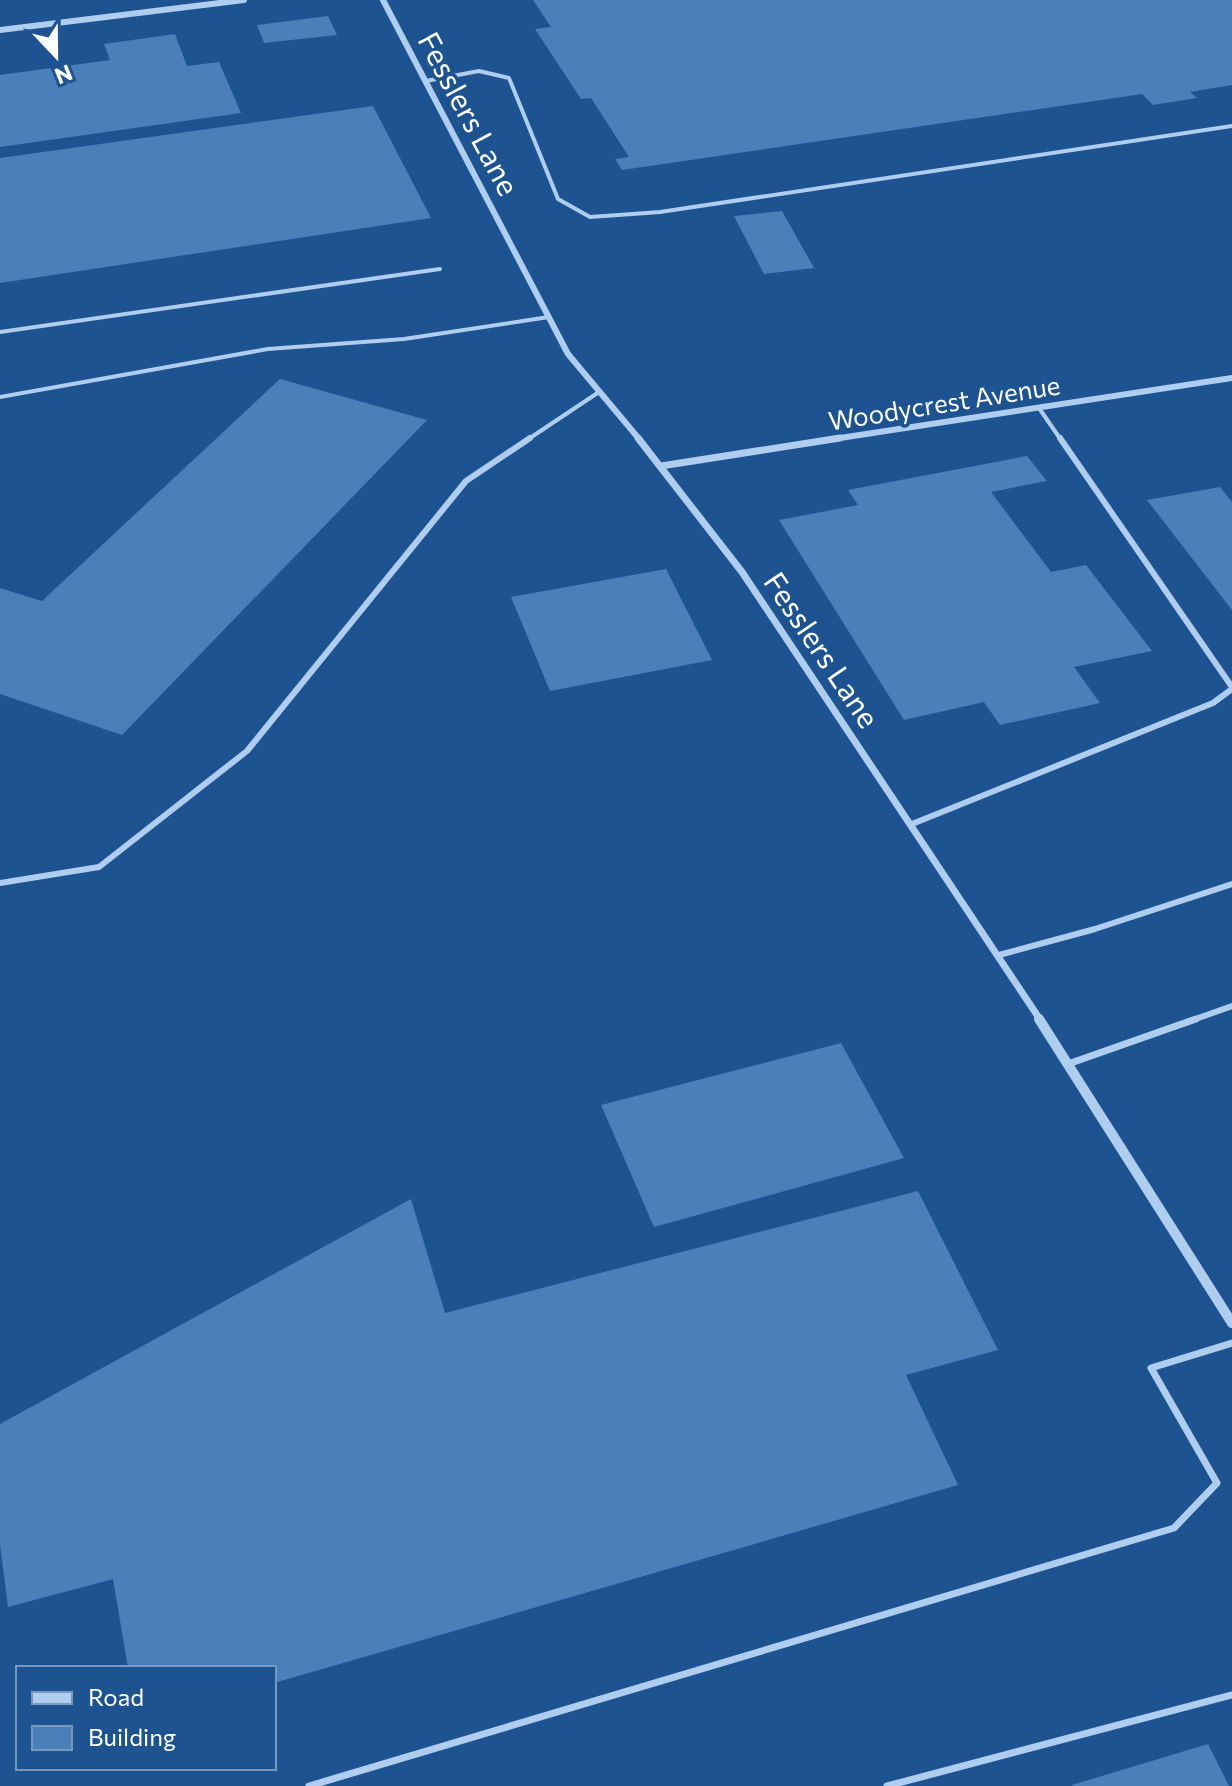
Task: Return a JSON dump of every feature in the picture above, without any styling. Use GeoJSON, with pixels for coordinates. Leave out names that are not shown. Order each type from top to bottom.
{"type":"FeatureCollection","features":[{"type":"Feature","properties":{"kind":"street"},"geometry":{"type":"LineString","coordinates":[[0,30],[244,0]]}},
{"type":"Feature","properties":{"kind":"street","name":"Fesslers Lane"},"geometry":{"type":"LineString","coordinates":[[383,0],[568,354],[661,466],[742,572],[999,955],[1232,1323]]}},
{"type":"Feature","properties":{"kind":"street","name":"Woodycrest Avenue"},"geometry":{"type":"LineString","coordinates":[[661,466],[1232,378]]}},
{"type":"Feature","properties":{"kind":"lane"},"geometry":{"type":"LineString","coordinates":[[426,81],[498,71],[509,78],[558,199],[590,217],[660,212],[1232,126]]}},
{"type":"Feature","properties":{"kind":"lane"},"geometry":{"type":"LineString","coordinates":[[0,332],[440,269]]}},
{"type":"Feature","properties":{"kind":"lane"},"geometry":{"type":"LineString","coordinates":[[0,397],[268,349],[404,339],[549,317]]}},
{"type":"Feature","properties":{"kind":"lane"},"geometry":{"type":"LineString","coordinates":[[0,883],[99,867],[247,751],[466,481],[599,392]]}},
{"type":"Feature","properties":{"kind":"lane"},"geometry":{"type":"LineString","coordinates":[[912,824],[1213,703],[1232,688],[1039,408]]}},
{"type":"Feature","properties":{"kind":"lane"},"geometry":{"type":"LineString","coordinates":[[999,955],[1095,929],[1232,884]]}},
{"type":"Feature","properties":{"kind":"lane"},"geometry":{"type":"LineString","coordinates":[[1068,1064],[1232,1006]]}},
{"type":"Feature","properties":{"kind":"lane"},"geometry":{"type":"LineString","coordinates":[[309,1786],[1174,1528],[1217,1483],[1151,1368],[1232,1343]]}},
{"type":"Feature","properties":{"kind":"lane"},"geometry":{"type":"LineString","coordinates":[[887,1786],[1232,1695]]}},
{"type":"Feature","properties":{"kind":"building"},"geometry":{"type":"Polygon","coordinates":[[[533,0],[1232,0],[1232,85],[1190,92],[1197,98],[1153,105],[1142,94],[622,170],[615,159],[629,157],[591,98],[581,99],[535,29],[551,27],[533,0]]]}},
{"type":"Feature","properties":{"kind":"building"},"geometry":{"type":"Polygon","coordinates":[[[328,16],[337,35],[264,43],[257,25],[328,16]]]}},
{"type":"Feature","properties":{"kind":"building"},"geometry":{"type":"Polygon","coordinates":[[[175,34],[187,66],[219,62],[241,113],[0,147],[0,75],[110,60],[104,44],[175,34]]]}},
{"type":"Feature","properties":{"kind":"building"},"geometry":{"type":"Polygon","coordinates":[[[373,106],[431,218],[0,283],[0,158],[373,106]]]}},
{"type":"Feature","properties":{"kind":"building"},"geometry":{"type":"Polygon","coordinates":[[[782,211],[814,268],[764,274],[734,216],[782,211]]]}},
{"type":"Feature","properties":{"kind":"building"},"geometry":{"type":"Polygon","coordinates":[[[280,379],[427,420],[122,735],[0,694],[0,588],[42,601],[280,379]]]}},
{"type":"Feature","properties":{"kind":"building"},"geometry":{"type":"Polygon","coordinates":[[[1027,456],[1047,481],[991,492],[1051,572],[1086,565],[1152,651],[1074,667],[1100,703],[1000,725],[984,702],[904,720],[779,520],[858,505],[848,490],[1027,456]]]}},
{"type":"Feature","properties":{"kind":"building"},"geometry":{"type":"Polygon","coordinates":[[[1220,487],[1232,502],[1232,610],[1147,500],[1220,487]]]}},
{"type":"Feature","properties":{"kind":"building"},"geometry":{"type":"Polygon","coordinates":[[[666,569],[712,660],[550,691],[511,597],[666,569]]]}},
{"type":"Feature","properties":{"kind":"building"},"geometry":{"type":"Polygon","coordinates":[[[841,1043],[904,1158],[654,1227],[601,1105],[841,1043]]]}},
{"type":"Feature","properties":{"kind":"building"},"geometry":{"type":"Polygon","coordinates":[[[918,1191],[998,1350],[906,1375],[958,1485],[276,1682],[276,1666],[128,1666],[113,1579],[8,1607],[0,1545],[0,1424],[411,1199],[445,1313],[918,1191]]]}},
{"type":"Feature","properties":{"kind":"building"},"geometry":{"type":"Polygon","coordinates":[[[1208,1744],[1229,1786],[1072,1786],[1072,1785],[1208,1744]]]}}]}
